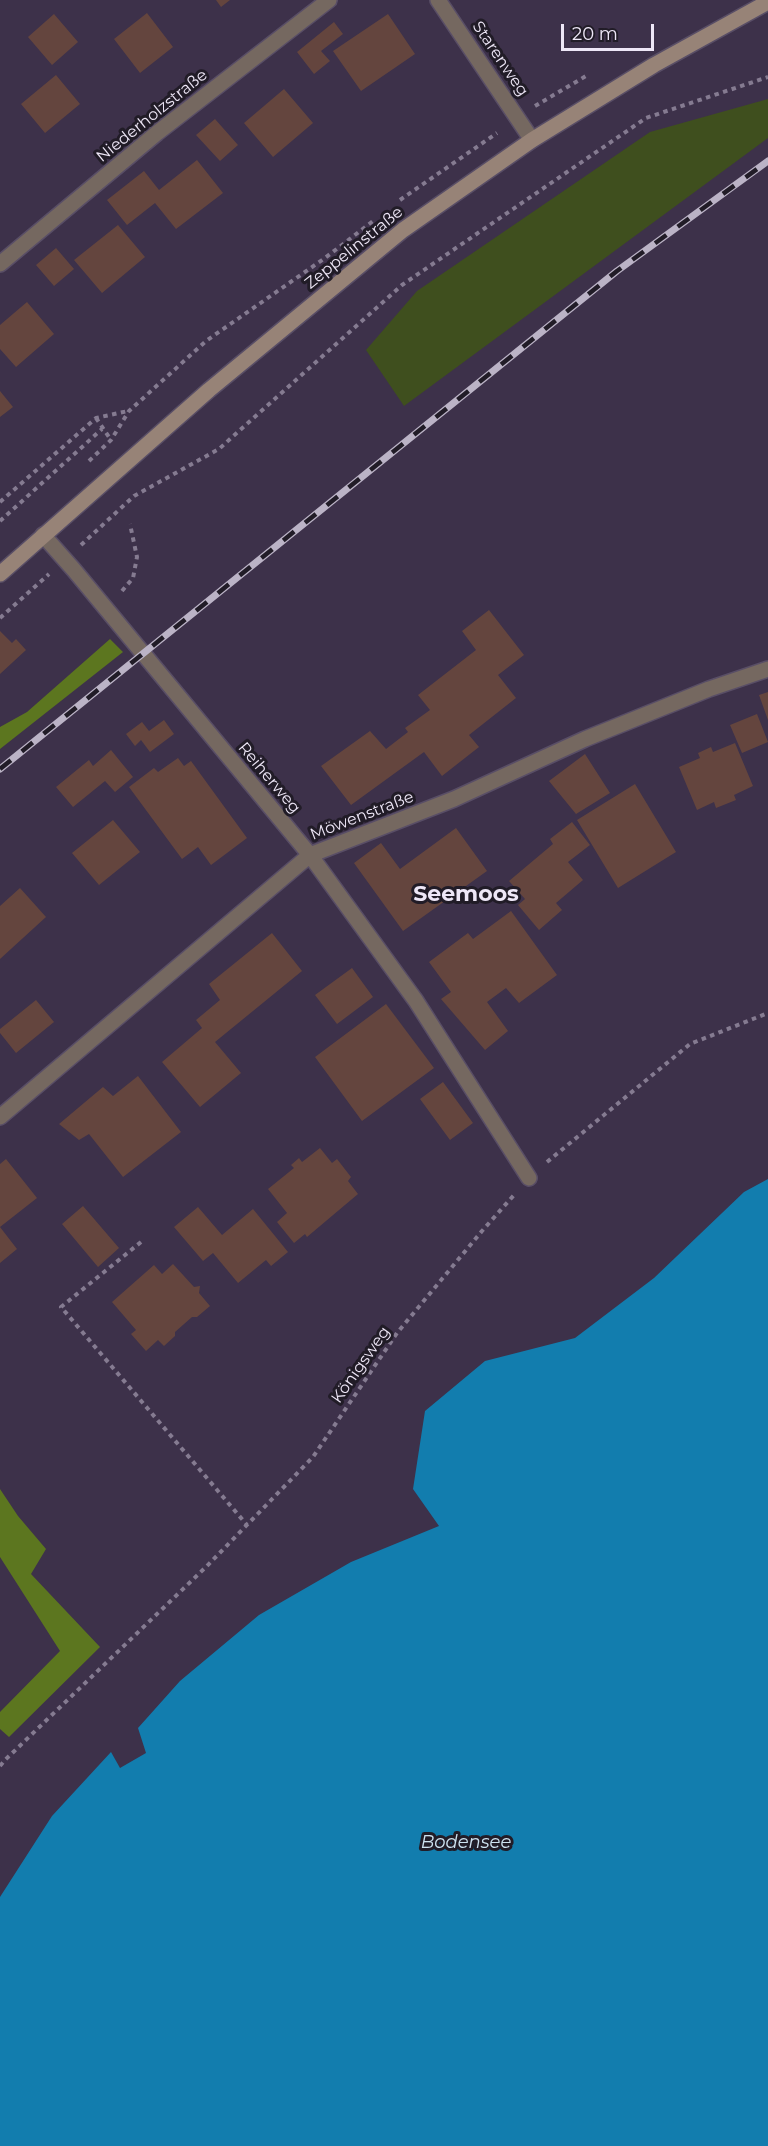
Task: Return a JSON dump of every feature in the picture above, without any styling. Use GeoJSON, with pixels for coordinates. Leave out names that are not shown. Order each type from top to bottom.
{"type":"FeatureCollection","features":[{"type":"Feature","properties":{"kind":"main road","name":"Zeppelinstraße"},"geometry":{"type":"LineString","coordinates":[[0,574],[209,390],[403,230],[532,140],[654,65],[768,2]]}},
{"type":"Feature","properties":{"kind":"street","name":"Niederholzstraße"},"geometry":{"type":"LineString","coordinates":[[0,264],[157,134],[329,0]]}},
{"type":"Feature","properties":{"kind":"street","name":"Starenweg"},"geometry":{"type":"LineString","coordinates":[[438,0],[532,140]]}},
{"type":"Feature","properties":{"kind":"street","name":"Reiherweg"},"geometry":{"type":"LineString","coordinates":[[43,535],[310,855],[416,1001],[529,1178]]}},
{"type":"Feature","properties":{"kind":"street","name":"Möwenstraße"},"geometry":{"type":"LineString","coordinates":[[0,1117],[310,855],[454,799],[585,739],[709,689],[768,669]]}},
{"type":"Feature","properties":{"kind":"path"},"geometry":{"type":"LineString","coordinates":[[0,618],[134,496],[219,449],[402,285],[645,118],[768,77]]}},
{"type":"Feature","properties":{"kind":"path"},"geometry":{"type":"LineString","coordinates":[[0,502],[96,418],[129,411]]}},
{"type":"Feature","properties":{"kind":"path"},"geometry":{"type":"LineString","coordinates":[[96,418],[111,440]]}},
{"type":"Feature","properties":{"kind":"path"},"geometry":{"type":"LineString","coordinates":[[0,521],[102,429]]}},
{"type":"Feature","properties":{"kind":"path"},"geometry":{"type":"LineString","coordinates":[[107,610],[133,578],[137,557],[130,524]]}},
{"type":"Feature","properties":{"kind":"path","name":"Königsweg"},"geometry":{"type":"LineString","coordinates":[[0,1766],[207,1566],[313,1457],[397,1333],[529,1178],[690,1044],[768,1013]]}},
{"type":"Feature","properties":{"kind":"path"},"geometry":{"type":"LineString","coordinates":[[141,1242],[61,1307],[247,1525]]}},
{"type":"Feature","properties":{"kind":"green space"},"geometry":{"type":"Polygon","coordinates":[[[768,99],[768,138],[404,406],[366,350],[417,291],[650,132],[768,99]]]}},
{"type":"Feature","properties":{"kind":"green space"},"geometry":{"type":"Polygon","coordinates":[[[110,639],[123,652],[0,749],[0,727],[27,712],[110,639]]]}},
{"type":"Feature","properties":{"kind":"green space"},"geometry":{"type":"Polygon","coordinates":[[[0,1489],[18,1516],[46,1549],[31,1574],[100,1647],[9,1737],[0,1729],[0,1712],[60,1651],[0,1557],[0,1489]]]}},
{"type":"Feature","properties":{"kind":"water","name":"Bodensee"},"geometry":{"type":"Polygon","coordinates":[[[768,1179],[768,2146],[0,2146],[0,1897],[52,1816],[111,1752],[120,1768],[146,1753],[138,1728],[180,1681],[259,1615],[351,1562],[439,1526],[413,1489],[425,1411],[485,1361],[575,1338],[654,1278],[744,1192],[768,1179]]]}},
{"type":"Feature","properties":{"kind":"building"},"geometry":{"type":"Polygon","coordinates":[[[216,0],[230,0],[221,7],[216,0]]]}},
{"type":"Feature","properties":{"kind":"building"},"geometry":{"type":"Polygon","coordinates":[[[147,13],[173,47],[140,73],[114,39],[147,13]]]}},
{"type":"Feature","properties":{"kind":"building"},"geometry":{"type":"Polygon","coordinates":[[[54,14],[78,42],[52,65],[28,37],[54,14]]]}},
{"type":"Feature","properties":{"kind":"building"},"geometry":{"type":"Polygon","coordinates":[[[388,14],[415,54],[361,91],[333,51],[388,14]]]}},
{"type":"Feature","properties":{"kind":"building"},"geometry":{"type":"Polygon","coordinates":[[[334,22],[343,34],[321,51],[330,61],[314,74],[297,52],[334,22]]]}},
{"type":"Feature","properties":{"kind":"building"},"geometry":{"type":"Polygon","coordinates":[[[56,75],[80,104],[45,133],[21,104],[56,75]]]}},
{"type":"Feature","properties":{"kind":"building"},"geometry":{"type":"Polygon","coordinates":[[[284,89],[313,123],[273,157],[244,123],[284,89]]]}},
{"type":"Feature","properties":{"kind":"building"},"geometry":{"type":"Polygon","coordinates":[[[215,119],[238,145],[220,161],[196,135],[215,119]]]}},
{"type":"Feature","properties":{"kind":"building"},"geometry":{"type":"Polygon","coordinates":[[[197,160],[223,193],[176,229],[155,203],[127,225],[107,200],[144,171],[159,190],[197,160]]]}},
{"type":"Feature","properties":{"kind":"building"},"geometry":{"type":"Polygon","coordinates":[[[118,225],[145,257],[102,293],[74,260],[118,225]]]}},
{"type":"Feature","properties":{"kind":"building"},"geometry":{"type":"Polygon","coordinates":[[[56,248],[74,269],[54,286],[36,265],[56,248]]]}},
{"type":"Feature","properties":{"kind":"building"},"geometry":{"type":"Polygon","coordinates":[[[27,302],[54,334],[16,367],[0,349],[0,325],[27,302]]]}},
{"type":"Feature","properties":{"kind":"building"},"geometry":{"type":"Polygon","coordinates":[[[0,391],[13,407],[0,417],[0,391]]]}},
{"type":"Feature","properties":{"kind":"building"},"geometry":{"type":"Polygon","coordinates":[[[489,610],[524,655],[498,675],[516,698],[469,735],[479,747],[442,776],[424,752],[351,805],[321,766],[370,731],[386,749],[408,732],[405,728],[430,710],[418,695],[476,650],[462,631],[489,610]]]}},
{"type":"Feature","properties":{"kind":"building"},"geometry":{"type":"Polygon","coordinates":[[[0,631],[12,643],[16,639],[26,650],[0,674],[0,631]]]}},
{"type":"Feature","properties":{"kind":"building"},"geometry":{"type":"Polygon","coordinates":[[[768,692],[768,720],[759,695],[768,692]]]}},
{"type":"Feature","properties":{"kind":"building"},"geometry":{"type":"Polygon","coordinates":[[[757,714],[768,742],[742,753],[730,725],[757,714]]]}},
{"type":"Feature","properties":{"kind":"building"},"geometry":{"type":"Polygon","coordinates":[[[164,720],[174,734],[150,752],[141,740],[135,746],[126,734],[142,722],[149,731],[164,720]]]}},
{"type":"Feature","properties":{"kind":"building"},"geometry":{"type":"Polygon","coordinates":[[[735,743],[753,786],[734,795],[736,800],[716,808],[714,802],[697,810],[679,767],[700,758],[698,753],[711,747],[713,752],[735,743]]]}},
{"type":"Feature","properties":{"kind":"building"},"geometry":{"type":"Polygon","coordinates":[[[111,750],[133,777],[115,792],[105,781],[73,807],[56,787],[89,760],[93,766],[111,750]]]}},
{"type":"Feature","properties":{"kind":"building"},"geometry":{"type":"Polygon","coordinates":[[[585,754],[610,793],[576,814],[549,781],[585,754]]]}},
{"type":"Feature","properties":{"kind":"building"},"geometry":{"type":"Polygon","coordinates":[[[178,758],[184,766],[191,761],[247,838],[211,865],[198,847],[182,859],[129,787],[154,768],[158,772],[178,758]]]}},
{"type":"Feature","properties":{"kind":"building"},"geometry":{"type":"Polygon","coordinates":[[[635,784],[676,852],[618,888],[577,820],[635,784]]]}},
{"type":"Feature","properties":{"kind":"building"},"geometry":{"type":"Polygon","coordinates":[[[113,820],[140,852],[99,885],[72,853],[113,820]]]}},
{"type":"Feature","properties":{"kind":"building"},"geometry":{"type":"Polygon","coordinates":[[[572,822],[590,845],[568,862],[583,880],[556,903],[562,910],[539,930],[518,905],[525,899],[509,881],[553,844],[550,839],[572,822]]]}},
{"type":"Feature","properties":{"kind":"building"},"geometry":{"type":"Polygon","coordinates":[[[456,828],[487,871],[403,931],[354,863],[381,843],[400,869],[456,828]]]}},
{"type":"Feature","properties":{"kind":"building"},"geometry":{"type":"Polygon","coordinates":[[[20,888],[46,917],[0,959],[0,906],[20,888]]]}},
{"type":"Feature","properties":{"kind":"building"},"geometry":{"type":"Polygon","coordinates":[[[511,911],[557,975],[519,1003],[506,988],[487,1002],[508,1031],[485,1050],[441,999],[451,992],[429,962],[468,933],[473,939],[511,911]]]}},
{"type":"Feature","properties":{"kind":"building"},"geometry":{"type":"Polygon","coordinates":[[[272,933],[302,971],[215,1042],[241,1073],[200,1107],[162,1062],[202,1028],[196,1020],[220,1000],[209,984],[272,933]]]}},
{"type":"Feature","properties":{"kind":"building"},"geometry":{"type":"Polygon","coordinates":[[[352,968],[373,997],[337,1024],[315,995],[352,968]]]}},
{"type":"Feature","properties":{"kind":"building"},"geometry":{"type":"Polygon","coordinates":[[[36,1000],[54,1022],[16,1053],[0,1033],[0,1029],[36,1000]]]}},
{"type":"Feature","properties":{"kind":"building"},"geometry":{"type":"Polygon","coordinates":[[[386,1004],[434,1068],[362,1121],[315,1057],[386,1004]]]}},
{"type":"Feature","properties":{"kind":"building"},"geometry":{"type":"Polygon","coordinates":[[[138,1076],[181,1132],[123,1177],[89,1134],[79,1140],[59,1124],[103,1087],[113,1096],[138,1076]]]}},
{"type":"Feature","properties":{"kind":"building"},"geometry":{"type":"Polygon","coordinates":[[[443,1082],[473,1123],[450,1140],[420,1099],[443,1082]]]}},
{"type":"Feature","properties":{"kind":"building"},"geometry":{"type":"Polygon","coordinates":[[[320,1148],[332,1163],[337,1159],[351,1177],[348,1181],[358,1194],[307,1237],[305,1234],[294,1243],[277,1222],[287,1213],[268,1189],[294,1168],[291,1165],[299,1158],[302,1162],[320,1148]]]}},
{"type":"Feature","properties":{"kind":"building"},"geometry":{"type":"Polygon","coordinates":[[[6,1159],[37,1198],[0,1227],[0,1164],[6,1159]]]}},
{"type":"Feature","properties":{"kind":"building"},"geometry":{"type":"Polygon","coordinates":[[[83,1206],[119,1248],[98,1267],[62,1224],[83,1206]]]}},
{"type":"Feature","properties":{"kind":"building"},"geometry":{"type":"Polygon","coordinates":[[[198,1207],[222,1235],[253,1209],[288,1252],[271,1266],[266,1260],[238,1283],[213,1253],[203,1261],[174,1227],[198,1207]]]}},
{"type":"Feature","properties":{"kind":"building"},"geometry":{"type":"Polygon","coordinates":[[[0,1227],[17,1249],[0,1263],[0,1227]]]}},
{"type":"Feature","properties":{"kind":"building"},"geometry":{"type":"Polygon","coordinates":[[[173,1264],[194,1287],[200,1286],[199,1293],[210,1306],[197,1317],[192,1317],[175,1332],[175,1336],[164,1346],[158,1340],[146,1351],[131,1334],[136,1330],[112,1302],[154,1265],[162,1274],[173,1264]]]}},
{"type":"Feature","properties":{"kind":"railway"},"geometry":{"type":"LineString","coordinates":[[0,769],[617,271],[768,161]]}},
{"type":"Feature","properties":{"kind":"district","name":"Seemoos"},"geometry":{"type":"Point","coordinates":[466,895]}}]}
